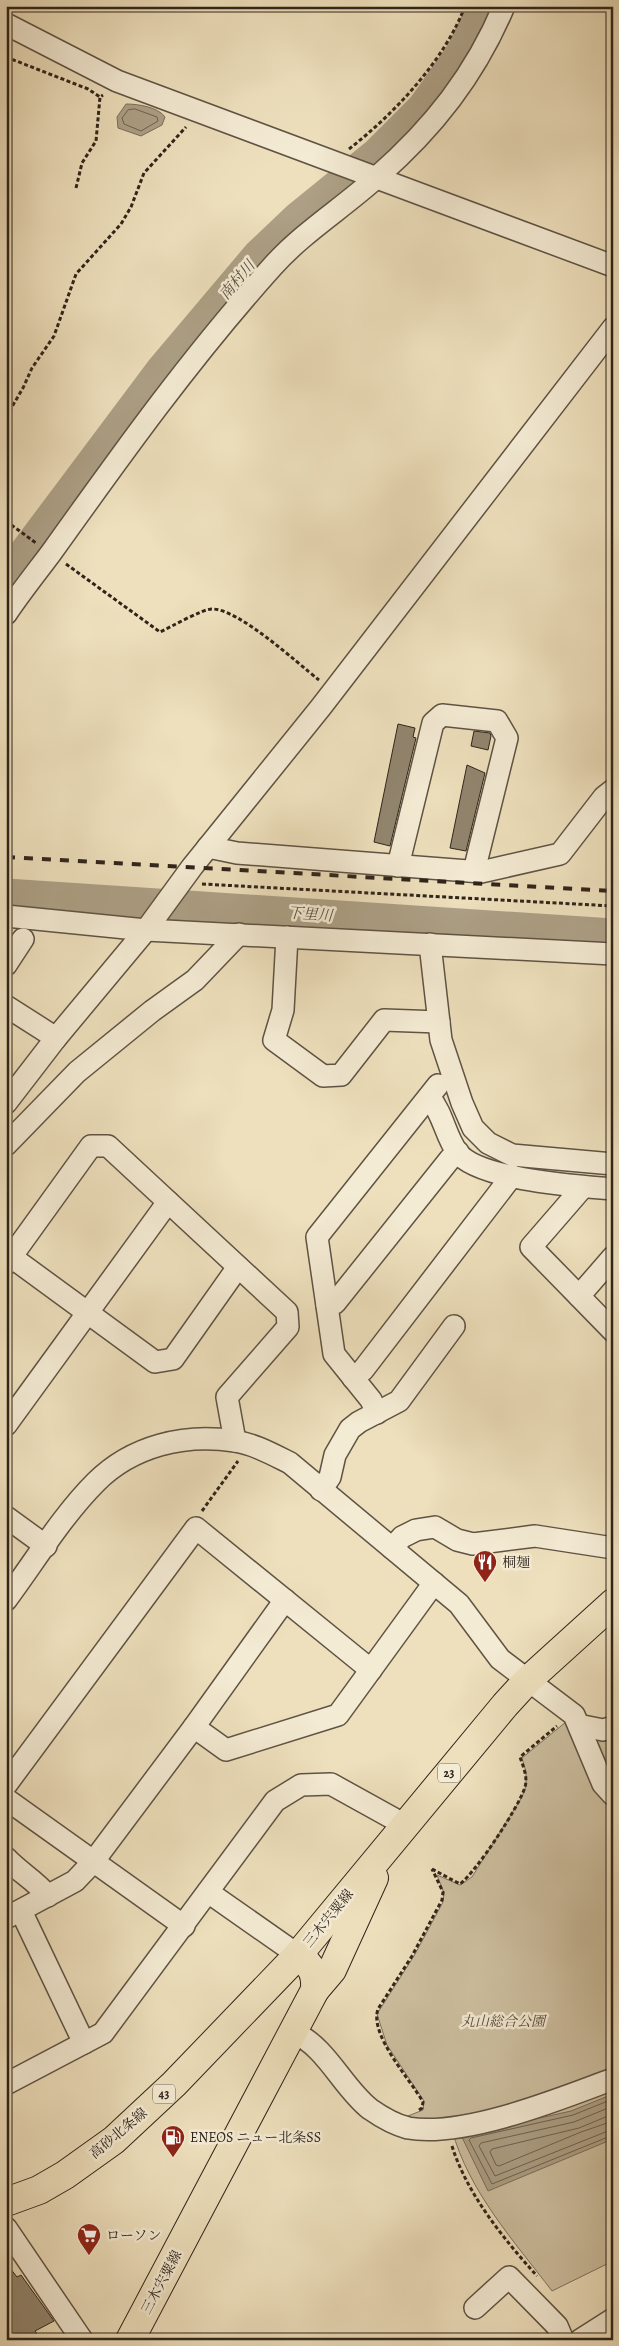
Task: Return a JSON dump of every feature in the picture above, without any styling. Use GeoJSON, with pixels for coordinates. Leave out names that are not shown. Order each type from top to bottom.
{"type":"FeatureCollection","features":[{"type":"Feature","properties":{"kind":"main road","name":"三木宍粟線"},"geometry":{"type":"LineString","coordinates":[[130,2340],[314,1990],[316,1976],[310,1964],[298,1955],[398,1833],[527,1682],[613,1603]]}},
{"type":"Feature","properties":{"kind":"main road","name":"23"},"geometry":{"type":"LineString","coordinates":[[314,1990],[332,1970],[398,1833]]}},
{"type":"Feature","properties":{"kind":"main road","name":"高砂北条線"},"geometry":{"type":"LineString","coordinates":[[6,2202],[39,2190],[65,2175],[114,2140],[174,2084],[298,1955]]}},
{"type":"Feature","properties":{"kind":"street"},"geometry":{"type":"LineString","coordinates":[[6,614],[96,489],[196,356],[273,266],[306,233],[376,178],[417,140],[470,74],[504,6]]}},
{"type":"Feature","properties":{"kind":"street"},"geometry":{"type":"LineString","coordinates":[[6,24],[117,81],[613,266]]}},
{"type":"Feature","properties":{"kind":"street"},"geometry":{"type":"LineString","coordinates":[[6,1103],[334,691],[613,328]]}},
{"type":"Feature","properties":{"kind":"street"},"geometry":{"type":"LineString","coordinates":[[398,866],[433,723],[442,715],[497,721],[507,738],[474,871]]}},
{"type":"Feature","properties":{"kind":"street"},"geometry":{"type":"LineString","coordinates":[[208,847],[237,853],[481,872],[560,854],[604,797],[613,790]]}},
{"type":"Feature","properties":{"kind":"street"},"geometry":{"type":"LineString","coordinates":[[6,916],[239,934],[613,954]]}},
{"type":"Feature","properties":{"kind":"street"},"geometry":{"type":"LineString","coordinates":[[6,1145],[77,1072],[152,1011],[196,980],[239,934]]}},
{"type":"Feature","properties":{"kind":"street"},"geometry":{"type":"LineString","coordinates":[[287,937],[283,1010],[274,1040],[322,1076],[341,1075],[384,1020],[439,1022]]}},
{"type":"Feature","properties":{"kind":"street"},"geometry":{"type":"LineString","coordinates":[[6,965],[23,939]]}},
{"type":"Feature","properties":{"kind":"street"},"geometry":{"type":"LineString","coordinates":[[430,944],[441,1040],[462,1103],[473,1128],[488,1143],[512,1155],[613,1164]]}},
{"type":"Feature","properties":{"kind":"street"},"geometry":{"type":"LineString","coordinates":[[6,1006],[56,1038]]}},
{"type":"Feature","properties":{"kind":"street"},"geometry":{"type":"LineString","coordinates":[[377,1413],[371,1400],[334,1354],[317,1238],[434,1091],[437,1106],[458,1152],[479,1167],[510,1175],[584,1187],[613,1189]]}},
{"type":"Feature","properties":{"kind":"street"},"geometry":{"type":"LineString","coordinates":[[238,1267],[173,1360],[155,1362],[8,1258],[91,1146],[108,1146],[287,1312],[288,1327],[227,1397],[242,1443]]}},
{"type":"Feature","properties":{"kind":"street"},"geometry":{"type":"LineString","coordinates":[[327,1305],[335,1303],[450,1159],[458,1152]]}},
{"type":"Feature","properties":{"kind":"street"},"geometry":{"type":"LineString","coordinates":[[353,1378],[369,1362],[508,1181],[510,1175]]}},
{"type":"Feature","properties":{"kind":"street"},"geometry":{"type":"LineString","coordinates":[[584,1187],[531,1248],[613,1331]]}},
{"type":"Feature","properties":{"kind":"street"},"geometry":{"type":"LineString","coordinates":[[6,1425],[168,1202]]}},
{"type":"Feature","properties":{"kind":"street"},"geometry":{"type":"LineString","coordinates":[[579,1296],[613,1257]]}},
{"type":"Feature","properties":{"kind":"street"},"geometry":{"type":"LineString","coordinates":[[321,1490],[330,1477],[335,1455],[350,1430],[399,1401],[454,1326]]}},
{"type":"Feature","properties":{"kind":"street"},"geometry":{"type":"LineString","coordinates":[[6,1600],[80,1500],[98,1480],[121,1463],[146,1450],[173,1441],[203,1438],[242,1443],[290,1463],[459,1604],[500,1659],[527,1682],[544,1691],[583,1726],[603,1730],[613,1727]]}},
{"type":"Feature","properties":{"kind":"street"},"geometry":{"type":"LineString","coordinates":[[6,1517],[46,1546]]}},
{"type":"Feature","properties":{"kind":"street"},"geometry":{"type":"LineString","coordinates":[[392,1548],[402,1537],[416,1530],[435,1527],[457,1540],[473,1544],[535,1536],[613,1548]]}},
{"type":"Feature","properties":{"kind":"street"},"geometry":{"type":"LineString","coordinates":[[6,1785],[196,1528],[371,1670]]}},
{"type":"Feature","properties":{"kind":"street"},"geometry":{"type":"LineString","coordinates":[[194,1727],[226,1750],[338,1715],[434,1583]]}},
{"type":"Feature","properties":{"kind":"street"},"geometry":{"type":"LineString","coordinates":[[84,2043],[14,1914],[76,1881],[93,1862],[194,1727],[285,1600]]}},
{"type":"Feature","properties":{"kind":"street"},"geometry":{"type":"LineString","coordinates":[[575,1719],[602,1784],[613,1795]]}},
{"type":"Feature","properties":{"kind":"street"},"geometry":{"type":"LineString","coordinates":[[6,2084],[103,2033],[275,1801],[301,1785],[331,1784],[398,1833]]}},
{"type":"Feature","properties":{"kind":"street"},"geometry":{"type":"LineString","coordinates":[[6,1799],[184,1926]]}},
{"type":"Feature","properties":{"kind":"street"},"geometry":{"type":"LineString","coordinates":[[6,1858],[48,1896]]}},
{"type":"Feature","properties":{"kind":"street"},"geometry":{"type":"LineString","coordinates":[[208,1892],[298,1955]]}},
{"type":"Feature","properties":{"kind":"street"},"geometry":{"type":"LineString","coordinates":[[293,2032],[308,2040],[370,2109],[407,2128],[447,2128],[495,2119],[613,2079]]}},
{"type":"Feature","properties":{"kind":"street"},"geometry":{"type":"LineString","coordinates":[[6,2228],[82,2340]]}},
{"type":"Feature","properties":{"kind":"street"},"geometry":{"type":"LineString","coordinates":[[475,2308],[509,2277],[557,2326],[564,2340]]}},
{"type":"Feature","properties":{"kind":"street"},"geometry":{"type":"LineString","coordinates":[[580,2340],[613,2319]]}},
{"type":"Feature","properties":{"kind":"path"},"geometry":{"type":"LineString","coordinates":[[333,162],[355,145],[419,81],[445,44],[465,6]]}},
{"type":"Feature","properties":{"kind":"path"},"geometry":{"type":"LineString","coordinates":[[6,57],[88,89],[100,97]]}},
{"type":"Feature","properties":{"kind":"path"},"geometry":{"type":"LineString","coordinates":[[76,188],[82,163],[96,141],[100,97],[115,86],[117,81]]}},
{"type":"Feature","properties":{"kind":"path"},"geometry":{"type":"LineString","coordinates":[[6,417],[32,368],[54,336],[76,274],[121,224],[131,206],[144,173],[199,111]]}},
{"type":"Feature","properties":{"kind":"path"},"geometry":{"type":"LineString","coordinates":[[6,521],[160,632],[210,609],[227,611],[243,621],[334,691]]}},
{"type":"Feature","properties":{"kind":"path"},"geometry":{"type":"LineString","coordinates":[[179,884],[613,906]]}},
{"type":"Feature","properties":{"kind":"path"},"geometry":{"type":"LineString","coordinates":[[196,1528],[200,1514],[242,1443]]}},
{"type":"Feature","properties":{"kind":"path"},"geometry":{"type":"LineString","coordinates":[[385,2117],[408,2116],[422,2108],[423,2102],[386,2044],[375,2017],[378,2008],[412,1956],[442,1900],[443,1892],[432,1869],[460,1884],[470,1877],[496,1838],[526,1786],[525,1772],[520,1757],[575,1719]]}},
{"type":"Feature","properties":{"kind":"path"},"geometry":{"type":"LineString","coordinates":[[447,2128],[456,2160],[469,2184],[502,2235],[542,2282]]}},
{"type":"Feature","properties":{"kind":"green space","name":"丸山総合公園"},"geometry":{"type":"Polygon","coordinates":[[[572,1717],[582,1738],[613,1717],[613,2261],[552,2291],[481,2195],[469,2174],[452,2130],[403,2118],[423,2110],[424,2101],[387,2045],[377,2014],[414,1956],[443,1902],[444,1893],[437,1875],[460,1885],[472,1877],[522,1797],[526,1786],[526,1772],[522,1758],[572,1717]]]}},
{"type":"Feature","properties":{"kind":"water"},"geometry":{"type":"Polygon","coordinates":[[[126,104],[153,108],[165,117],[162,125],[141,136],[118,128],[117,117],[126,104]]]}},
{"type":"Feature","properties":{"kind":"water"},"geometry":{"type":"Polygon","coordinates":[[[613,2094],[613,2139],[488,2191],[459,2131],[522,2122],[571,2111],[613,2094]]]}},
{"type":"Feature","properties":{"kind":"building"},"geometry":{"type":"Polygon","coordinates":[[[398,724],[415,728],[413,737],[416,738],[390,846],[374,842],[398,724]]]}},
{"type":"Feature","properties":{"kind":"building"},"geometry":{"type":"Polygon","coordinates":[[[474,731],[490,733],[488,750],[471,746],[474,731]]]}},
{"type":"Feature","properties":{"kind":"building"},"geometry":{"type":"Polygon","coordinates":[[[467,765],[485,773],[466,851],[450,848],[467,765]]]}},
{"type":"Feature","properties":{"kind":"building"},"geometry":{"type":"Polygon","coordinates":[[[6,2263],[17,2277],[21,2275],[54,2321],[35,2331],[41,2340],[6,2340],[6,2263]]]}},
{"type":"Feature","properties":{"kind":"waterway","name":"南村川"},"geometry":{"type":"LineString","coordinates":[[6,571],[21,557],[161,370],[258,255],[298,217],[377,153],[423,107],[461,53],[483,6]]}},
{"type":"Feature","properties":{"kind":"waterway","name":"下里川"},"geometry":{"type":"LineString","coordinates":[[6,894],[613,934]]}},
{"type":"Feature","properties":{"kind":"railway"},"geometry":{"type":"LineString","coordinates":[[6,857],[613,891]]}},
{"type":"Feature","properties":{"kind":"place","name":"桐麺"},"geometry":{"type":"Point","coordinates":[485,1583]}},
{"type":"Feature","properties":{"kind":"place","name":"ENEOS ニュー北条SS"},"geometry":{"type":"Point","coordinates":[173,2158]}},
{"type":"Feature","properties":{"kind":"place","name":"ローソン"},"geometry":{"type":"Point","coordinates":[89,2256]}}]}
